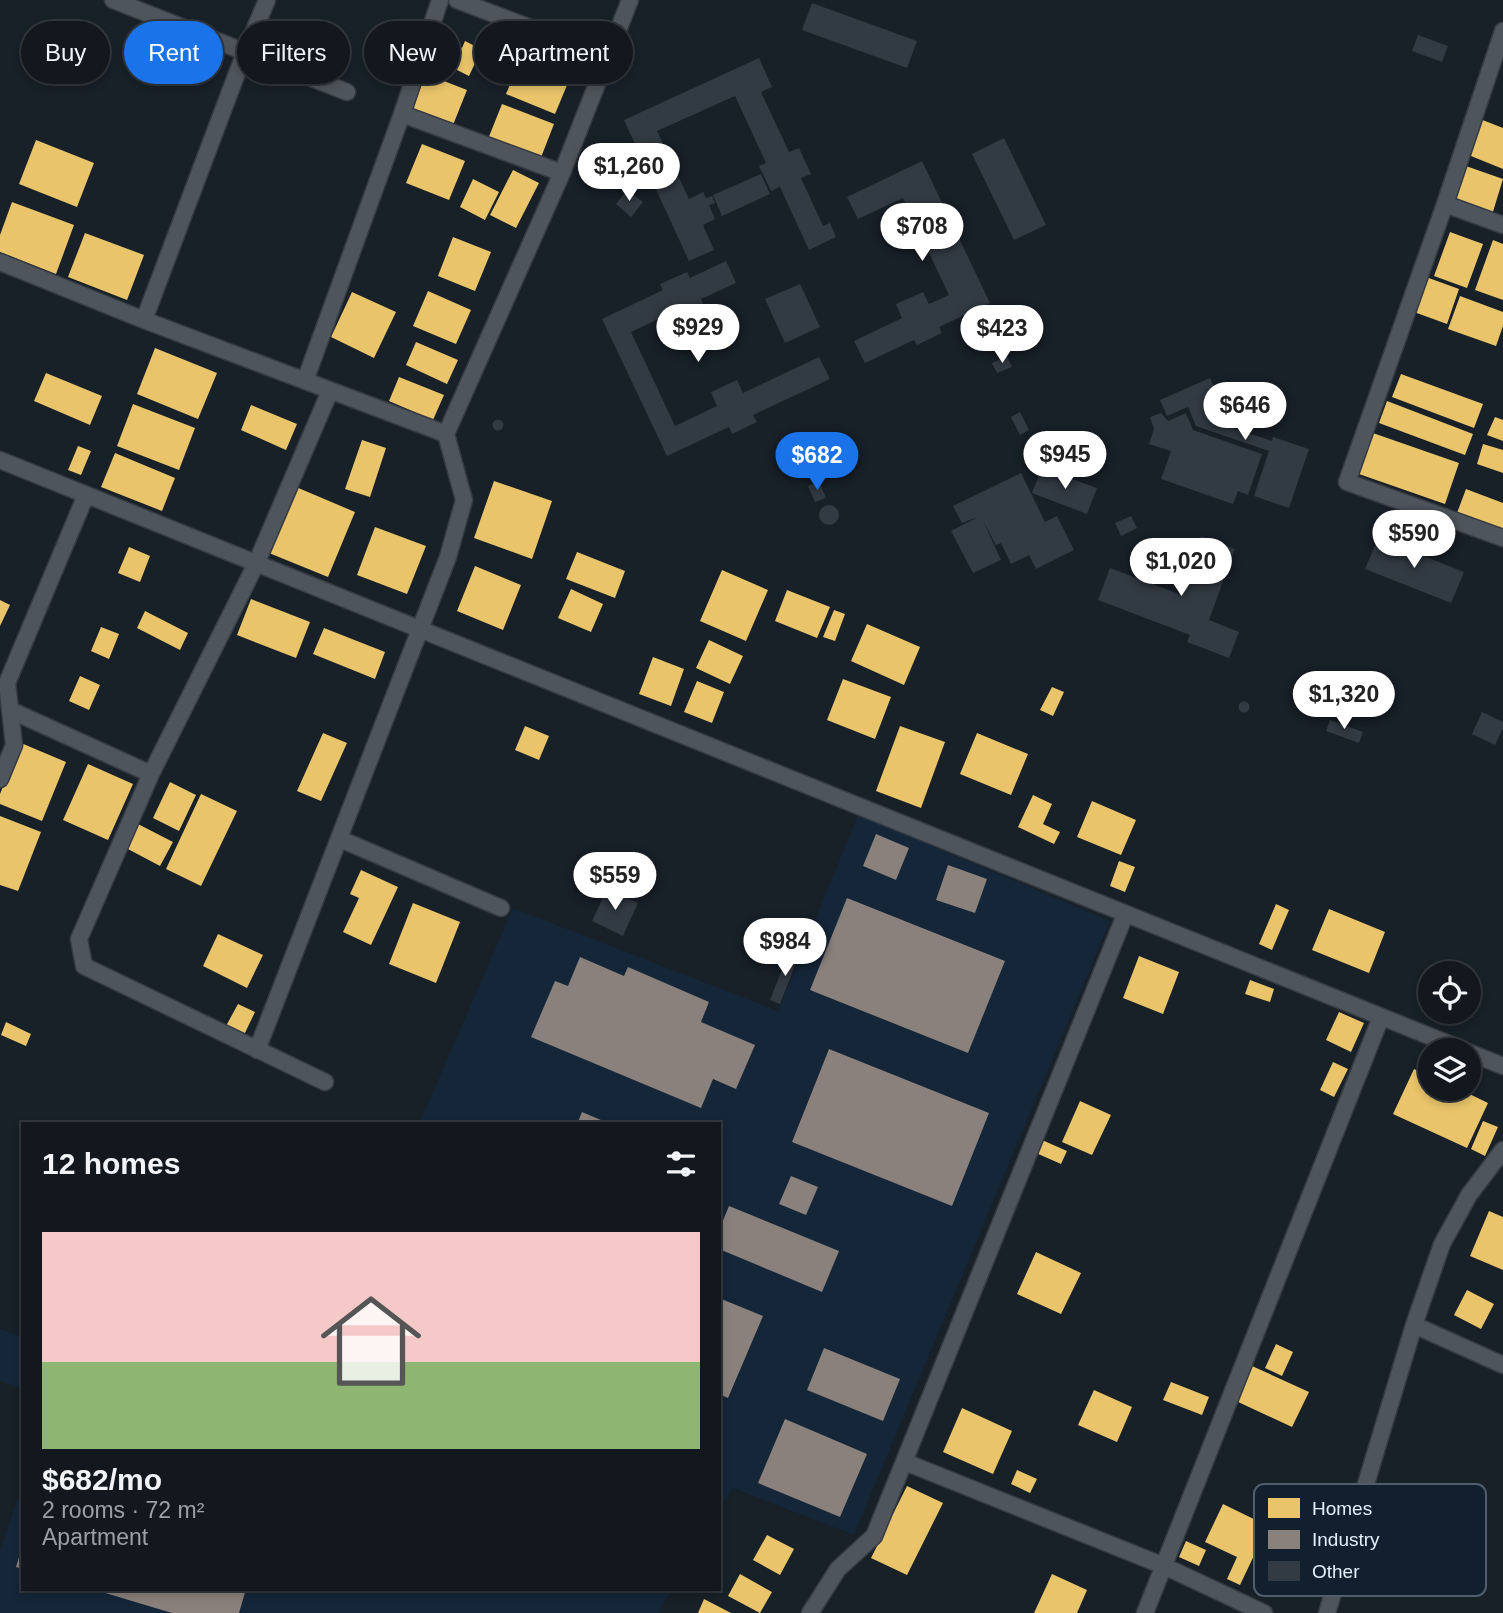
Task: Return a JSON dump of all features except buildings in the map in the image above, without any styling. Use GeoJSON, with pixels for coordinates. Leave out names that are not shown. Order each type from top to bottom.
{"type":"FeatureCollection","features":[{"type":"Feature","properties":{"kind":"street"},"geometry":{"type":"LineString","coordinates":[[113,0],[237,49]]}},
{"type":"Feature","properties":{"kind":"street"},"geometry":{"type":"LineString","coordinates":[[258,21],[267,0]]}},
{"type":"Feature","properties":{"kind":"street"},"geometry":{"type":"LineString","coordinates":[[305,381],[402,114],[440,0]]}},
{"type":"Feature","properties":{"kind":"street"},"geometry":{"type":"LineString","coordinates":[[457,0],[512,21]]}},
{"type":"Feature","properties":{"kind":"street"},"geometry":{"type":"LineString","coordinates":[[622,21],[630,0]]}},
{"type":"Feature","properties":{"kind":"street"},"geometry":{"type":"LineString","coordinates":[[1503,31],[1446,204],[1347,482],[1503,538]]}},
{"type":"Feature","properties":{"kind":"street"},"geometry":{"type":"LineString","coordinates":[[144,320],[237,73]]}},
{"type":"Feature","properties":{"kind":"street"},"geometry":{"type":"LineString","coordinates":[[327,84],[347,92]]}},
{"type":"Feature","properties":{"kind":"street"},"geometry":{"type":"LineString","coordinates":[[257,1049],[448,557],[464,500],[446,434],[562,173],[597,84]]}},
{"type":"Feature","properties":{"kind":"street"},"geometry":{"type":"LineString","coordinates":[[402,114],[562,173]]}},
{"type":"Feature","properties":{"kind":"street"},"geometry":{"type":"LineString","coordinates":[[1446,204],[1503,225]]}},
{"type":"Feature","properties":{"kind":"street"},"geometry":{"type":"LineString","coordinates":[[0,262],[144,320],[446,434]]}},
{"type":"Feature","properties":{"kind":"street"},"geometry":{"type":"LineString","coordinates":[[325,1082],[84,966],[79,939],[150,775],[256,564],[330,391]]}},
{"type":"Feature","properties":{"kind":"street"},"geometry":{"type":"LineString","coordinates":[[0,460],[1434,1038]]}},
{"type":"Feature","properties":{"kind":"street"},"geometry":{"type":"LineString","coordinates":[[0,779],[14,745],[7,683],[86,495]]}},
{"type":"Feature","properties":{"kind":"street"},"geometry":{"type":"LineString","coordinates":[[10,710],[150,775]]}},
{"type":"Feature","properties":{"kind":"street"},"geometry":{"type":"LineString","coordinates":[[340,839],[501,908]]}},
{"type":"Feature","properties":{"kind":"street"},"geometry":{"type":"LineString","coordinates":[[810,1613],[838,1569],[874,1536],[1125,915]]}},
{"type":"Feature","properties":{"kind":"street"},"geometry":{"type":"LineString","coordinates":[[1145,1613],[1381,1017]]}},
{"type":"Feature","properties":{"kind":"street"},"geometry":{"type":"LineString","coordinates":[[1481,1057],[1503,1066]]}},
{"type":"Feature","properties":{"kind":"street"},"geometry":{"type":"LineString","coordinates":[[1366,1484],[1414,1325],[1442,1244],[1469,1195],[1503,1150]]}},
{"type":"Feature","properties":{"kind":"street"},"geometry":{"type":"LineString","coordinates":[[1414,1325],[1503,1364]]}},
{"type":"Feature","properties":{"kind":"street"},"geometry":{"type":"LineString","coordinates":[[905,1462],[1164,1566],[1264,1613]]}},
{"type":"Feature","properties":{"kind":"street"},"geometry":{"type":"LineString","coordinates":[[1327,1613],[1332,1596]]}},
{"type":"Feature","properties":{"kind":"shaded area"},"geometry":{"type":"Polygon","coordinates":[[[858,815],[1110,921],[854,1535],[733,1488],[721,1507],[721,1122],[420,1122],[513,908],[778,1011],[858,815]]]}},
{"type":"Feature","properties":{"kind":"shaded area"},"geometry":{"type":"Polygon","coordinates":[[[0,1329],[21,1336],[21,1387],[0,1381],[0,1329]]]}},
{"type":"Feature","properties":{"kind":"shaded area"},"geometry":{"type":"Polygon","coordinates":[[[21,1490],[21,1591],[671,1591],[658,1613],[0,1613],[0,1550],[21,1490]]]}}]}
